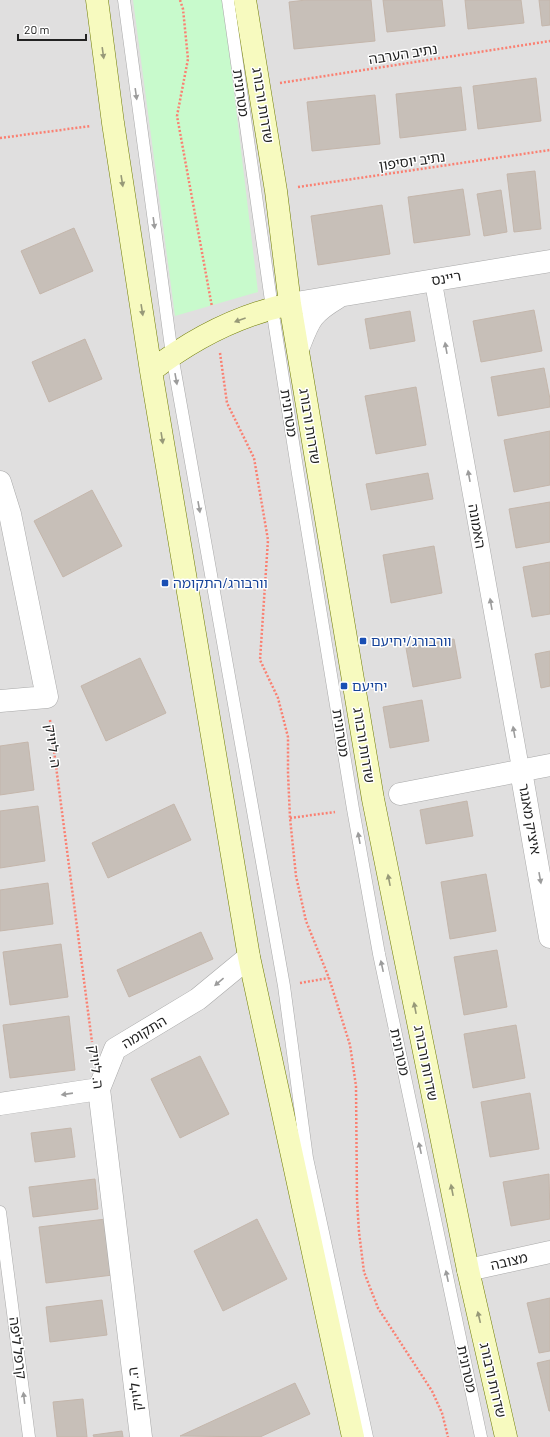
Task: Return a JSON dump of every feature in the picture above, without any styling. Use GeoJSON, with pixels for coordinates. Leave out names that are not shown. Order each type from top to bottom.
{"type":"FeatureCollection","features":[{"type":"Feature","properties":{"kind":"main road"},"geometry":{"type":"LineString","coordinates":[[96,0],[113,123],[151,371],[249,957],[353,1437]]}},
{"type":"Feature","properties":{"kind":"main road","name":"שדרות ורבורג"},"geometry":{"type":"LineString","coordinates":[[245,0],[276,191],[281,306],[298,349],[373,799],[468,1270],[506,1437]]}},
{"type":"Feature","properties":{"kind":"main road","name":"ריינס"},"geometry":{"type":"LineString","coordinates":[[151,371],[172,355],[216,329],[281,306]]}},
{"type":"Feature","properties":{"kind":"street","name":"ריינס"},"geometry":{"type":"LineString","coordinates":[[281,306],[550,260]]}},
{"type":"Feature","properties":{"kind":"street","name":"האמונה"},"geometry":{"type":"LineString","coordinates":[[433,280],[521,771]]}},
{"type":"Feature","properties":{"kind":"street","name":"ריינס"},"geometry":{"type":"LineString","coordinates":[[298,349],[307,326],[314,314],[323,306],[341,296]]}},
{"type":"Feature","properties":{"kind":"street"},"geometry":{"type":"LineString","coordinates":[[0,482],[10,514],[47,697],[0,701]]}},
{"type":"Feature","properties":{"kind":"street"},"geometry":{"type":"LineString","coordinates":[[400,794],[550,765]]}},
{"type":"Feature","properties":{"kind":"street","name":"איציק מאנגר"},"geometry":{"type":"LineString","coordinates":[[521,771],[550,937]]}},
{"type":"Feature","properties":{"kind":"street","name":"התקומה"},"geometry":{"type":"LineString","coordinates":[[99,1089],[115,1049],[198,999],[249,957]]}},
{"type":"Feature","properties":{"kind":"street"},"geometry":{"type":"LineString","coordinates":[[0,1104],[99,1089]]}},
{"type":"Feature","properties":{"kind":"street","name":"ה. ליויק"},"geometry":{"type":"LineString","coordinates":[[99,1089],[141,1437]]}},
{"type":"Feature","properties":{"kind":"street","name":"מצובה"},"geometry":{"type":"LineString","coordinates":[[468,1270],[550,1252]]}},
{"type":"Feature","properties":{"kind":"lane"},"geometry":{"type":"LineString","coordinates":[[124,0],[172,355],[284,986],[307,1158],[366,1437]]}},
{"type":"Feature","properties":{"kind":"lane","name":"מטרונית"},"geometry":{"type":"LineString","coordinates":[[228,0],[281,306],[353,809],[379,954],[481,1437]]}},
{"type":"Feature","properties":{"kind":"lane","name":"קרפל ליפה"},"geometry":{"type":"LineString","coordinates":[[0,1212],[29,1437]]}},
{"type":"Feature","properties":{"kind":"path"},"geometry":{"type":"LineString","coordinates":[[180,0],[183,9],[188,59],[178,116],[216,329],[227,403],[254,458],[268,540],[260,660],[278,698],[288,737],[290,818],[296,876],[306,921],[340,1010],[350,1045],[356,1086],[359,1232],[364,1272],[378,1308],[432,1391],[442,1414],[448,1437]]}},
{"type":"Feature","properties":{"kind":"path","name":"נתיב הערבה"},"geometry":{"type":"LineString","coordinates":[[260,86],[550,41]]}},
{"type":"Feature","properties":{"kind":"path"},"geometry":{"type":"LineString","coordinates":[[0,138],[113,123]]}},
{"type":"Feature","properties":{"kind":"path","name":"נתיב יוסיפון"},"geometry":{"type":"LineString","coordinates":[[276,191],[550,150]]}},
{"type":"Feature","properties":{"kind":"path","name":"ה. ליויק"},"geometry":{"type":"LineString","coordinates":[[47,697],[92,1042]]}},
{"type":"Feature","properties":{"kind":"path"},"geometry":{"type":"LineString","coordinates":[[290,818],[353,809]]}},
{"type":"Feature","properties":{"kind":"path"},"geometry":{"type":"LineString","coordinates":[[284,986],[329,978]]}},
{"type":"Feature","properties":{"kind":"shaded area"},"geometry":{"type":"Polygon","coordinates":[[[0,0],[550,0],[550,1437],[0,1437],[0,0]]]}},
{"type":"Feature","properties":{"kind":"green space"},"geometry":{"type":"Polygon","coordinates":[[[133,0],[223,0],[258,292],[175,316],[133,0]]]}},
{"type":"Feature","properties":{"kind":"building"},"geometry":{"type":"Polygon","coordinates":[[[306,0],[371,0],[375,41],[294,49],[289,2],[306,0]]]}},
{"type":"Feature","properties":{"kind":"building"},"geometry":{"type":"Polygon","coordinates":[[[383,0],[442,0],[445,26],[387,32],[383,0]]]}},
{"type":"Feature","properties":{"kind":"building"},"geometry":{"type":"Polygon","coordinates":[[[465,0],[521,0],[524,23],[468,29],[465,0]]]}},
{"type":"Feature","properties":{"kind":"building"},"geometry":{"type":"Polygon","coordinates":[[[539,0],[550,0],[550,25],[542,26],[539,0]]]}},
{"type":"Feature","properties":{"kind":"building"},"geometry":{"type":"Polygon","coordinates":[[[536,78],[541,121],[478,129],[473,86],[536,78]]]}},
{"type":"Feature","properties":{"kind":"building"},"geometry":{"type":"Polygon","coordinates":[[[461,87],[466,130],[400,138],[396,94],[461,87]]]}},
{"type":"Feature","properties":{"kind":"building"},"geometry":{"type":"Polygon","coordinates":[[[375,95],[380,144],[312,151],[307,102],[375,95]]]}},
{"type":"Feature","properties":{"kind":"building"},"geometry":{"type":"Polygon","coordinates":[[[535,171],[541,229],[514,232],[507,174],[535,171]]]}},
{"type":"Feature","properties":{"kind":"building"},"geometry":{"type":"Polygon","coordinates":[[[463,189],[470,235],[414,243],[408,197],[463,189]]]}},
{"type":"Feature","properties":{"kind":"building"},"geometry":{"type":"Polygon","coordinates":[[[501,190],[507,232],[484,236],[477,194],[501,190]]]}},
{"type":"Feature","properties":{"kind":"building"},"geometry":{"type":"Polygon","coordinates":[[[382,205],[390,254],[318,265],[311,216],[382,205]]]}},
{"type":"Feature","properties":{"kind":"building"},"geometry":{"type":"Polygon","coordinates":[[[74,228],[93,271],[40,294],[21,251],[74,228]]]}},
{"type":"Feature","properties":{"kind":"building"},"geometry":{"type":"Polygon","coordinates":[[[534,310],[542,351],[481,362],[473,321],[534,310]]]}},
{"type":"Feature","properties":{"kind":"building"},"geometry":{"type":"Polygon","coordinates":[[[410,311],[415,341],[370,349],[365,319],[410,311]]]}},
{"type":"Feature","properties":{"kind":"building"},"geometry":{"type":"Polygon","coordinates":[[[85,339],[102,379],[49,402],[32,362],[85,339]]]}},
{"type":"Feature","properties":{"kind":"building"},"geometry":{"type":"Polygon","coordinates":[[[544,368],[550,399],[550,407],[498,416],[491,377],[544,368]]]}},
{"type":"Feature","properties":{"kind":"building"},"geometry":{"type":"Polygon","coordinates":[[[416,387],[426,445],[376,454],[365,396],[416,387]]]}},
{"type":"Feature","properties":{"kind":"building"},"geometry":{"type":"Polygon","coordinates":[[[550,431],[550,485],[514,492],[504,440],[550,431]]]}},
{"type":"Feature","properties":{"kind":"building"},"geometry":{"type":"Polygon","coordinates":[[[428,473],[433,499],[371,510],[366,484],[428,473]]]}},
{"type":"Feature","properties":{"kind":"building"},"geometry":{"type":"Polygon","coordinates":[[[92,490],[122,546],[63,577],[34,521],[92,490]]]}},
{"type":"Feature","properties":{"kind":"building"},"geometry":{"type":"Polygon","coordinates":[[[550,502],[550,542],[516,548],[509,509],[550,502]]]}},
{"type":"Feature","properties":{"kind":"building"},"geometry":{"type":"Polygon","coordinates":[[[434,546],[442,593],[391,603],[383,555],[434,546]]]}},
{"type":"Feature","properties":{"kind":"building"},"geometry":{"type":"Polygon","coordinates":[[[550,562],[550,614],[532,617],[523,567],[550,562]]]}},
{"type":"Feature","properties":{"kind":"building"},"geometry":{"type":"Polygon","coordinates":[[[454,639],[461,678],[413,687],[406,648],[454,639]]]}},
{"type":"Feature","properties":{"kind":"building"},"geometry":{"type":"Polygon","coordinates":[[[550,651],[550,686],[541,688],[535,654],[550,651]]]}},
{"type":"Feature","properties":{"kind":"building"},"geometry":{"type":"Polygon","coordinates":[[[140,658],[166,713],[106,741],[81,686],[140,658]]]}},
{"type":"Feature","properties":{"kind":"building"},"geometry":{"type":"Polygon","coordinates":[[[422,700],[429,741],[390,748],[383,707],[422,700]]]}},
{"type":"Feature","properties":{"kind":"building"},"geometry":{"type":"Polygon","coordinates":[[[28,742],[34,790],[0,795],[0,746],[28,742]]]}},
{"type":"Feature","properties":{"kind":"building"},"geometry":{"type":"Polygon","coordinates":[[[467,801],[473,836],[426,844],[420,810],[467,801]]]}},
{"type":"Feature","properties":{"kind":"building"},"geometry":{"type":"Polygon","coordinates":[[[174,804],[191,840],[108,878],[92,843],[174,804]]]}},
{"type":"Feature","properties":{"kind":"building"},"geometry":{"type":"Polygon","coordinates":[[[38,806],[45,861],[0,868],[0,811],[38,806]]]}},
{"type":"Feature","properties":{"kind":"building"},"geometry":{"type":"Polygon","coordinates":[[[486,874],[496,931],[450,939],[441,882],[486,874]]]}},
{"type":"Feature","properties":{"kind":"building"},"geometry":{"type":"Polygon","coordinates":[[[48,883],[53,924],[0,931],[0,890],[48,883]]]}},
{"type":"Feature","properties":{"kind":"building"},"geometry":{"type":"Polygon","coordinates":[[[201,932],[213,959],[129,997],[117,970],[201,932]]]}},
{"type":"Feature","properties":{"kind":"building"},"geometry":{"type":"Polygon","coordinates":[[[61,944],[68,997],[10,1005],[3,952],[61,944]]]}},
{"type":"Feature","properties":{"kind":"building"},"geometry":{"type":"Polygon","coordinates":[[[497,950],[507,1007],[464,1015],[454,957],[497,950]]]}},
{"type":"Feature","properties":{"kind":"building"},"geometry":{"type":"Polygon","coordinates":[[[69,1016],[75,1070],[10,1078],[3,1025],[69,1016]]]}},
{"type":"Feature","properties":{"kind":"building"},"geometry":{"type":"Polygon","coordinates":[[[516,1025],[525,1078],[473,1088],[464,1034],[516,1025]]]}},
{"type":"Feature","properties":{"kind":"building"},"geometry":{"type":"Polygon","coordinates":[[[200,1056],[229,1114],[180,1138],[151,1079],[200,1056]]]}},
{"type":"Feature","properties":{"kind":"building"},"geometry":{"type":"Polygon","coordinates":[[[530,1093],[539,1149],[490,1157],[481,1102],[530,1093]]]}},
{"type":"Feature","properties":{"kind":"building"},"geometry":{"type":"Polygon","coordinates":[[[71,1128],[75,1157],[35,1162],[31,1133],[71,1128]]]}},
{"type":"Feature","properties":{"kind":"building"},"geometry":{"type":"Polygon","coordinates":[[[549,1174],[550,1219],[511,1226],[503,1182],[549,1174]]]}},
{"type":"Feature","properties":{"kind":"building"},"geometry":{"type":"Polygon","coordinates":[[[95,1179],[98,1209],[33,1217],[29,1187],[95,1179]]]}},
{"type":"Feature","properties":{"kind":"building"},"geometry":{"type":"Polygon","coordinates":[[[106,1219],[113,1275],[46,1283],[39,1227],[106,1219]]]}},
{"type":"Feature","properties":{"kind":"building"},"geometry":{"type":"Polygon","coordinates":[[[257,1219],[287,1279],[223,1311],[194,1251],[257,1219]]]}},
{"type":"Feature","properties":{"kind":"building"},"geometry":{"type":"Polygon","coordinates":[[[550,1298],[550,1351],[539,1353],[527,1303],[550,1298]]]}},
{"type":"Feature","properties":{"kind":"building"},"geometry":{"type":"Polygon","coordinates":[[[102,1300],[107,1335],[50,1342],[46,1307],[102,1300]]]}},
{"type":"Feature","properties":{"kind":"building"},"geometry":{"type":"Polygon","coordinates":[[[550,1360],[550,1411],[549,1411],[537,1363],[550,1360]]]}},
{"type":"Feature","properties":{"kind":"building"},"geometry":{"type":"Polygon","coordinates":[[[295,1383],[310,1414],[260,1437],[180,1436],[295,1383]]]}},
{"type":"Feature","properties":{"kind":"building"},"geometry":{"type":"Polygon","coordinates":[[[83,1399],[87,1437],[57,1437],[53,1402],[83,1399]]]}},
{"type":"Feature","properties":{"kind":"building"},"geometry":{"type":"Polygon","coordinates":[[[122,1431],[123,1437],[94,1437],[93,1435],[122,1431]]]}},
{"type":"Feature","properties":{"kind":"place","name":"וורבורג/התקומה"},"geometry":{"type":"Point","coordinates":[165,583]}},
{"type":"Feature","properties":{"kind":"place","name":"וורבורג/יחיעם"},"geometry":{"type":"Point","coordinates":[363,641]}},
{"type":"Feature","properties":{"kind":"place","name":"יחיעם"},"geometry":{"type":"Point","coordinates":[344,686]}}]}
